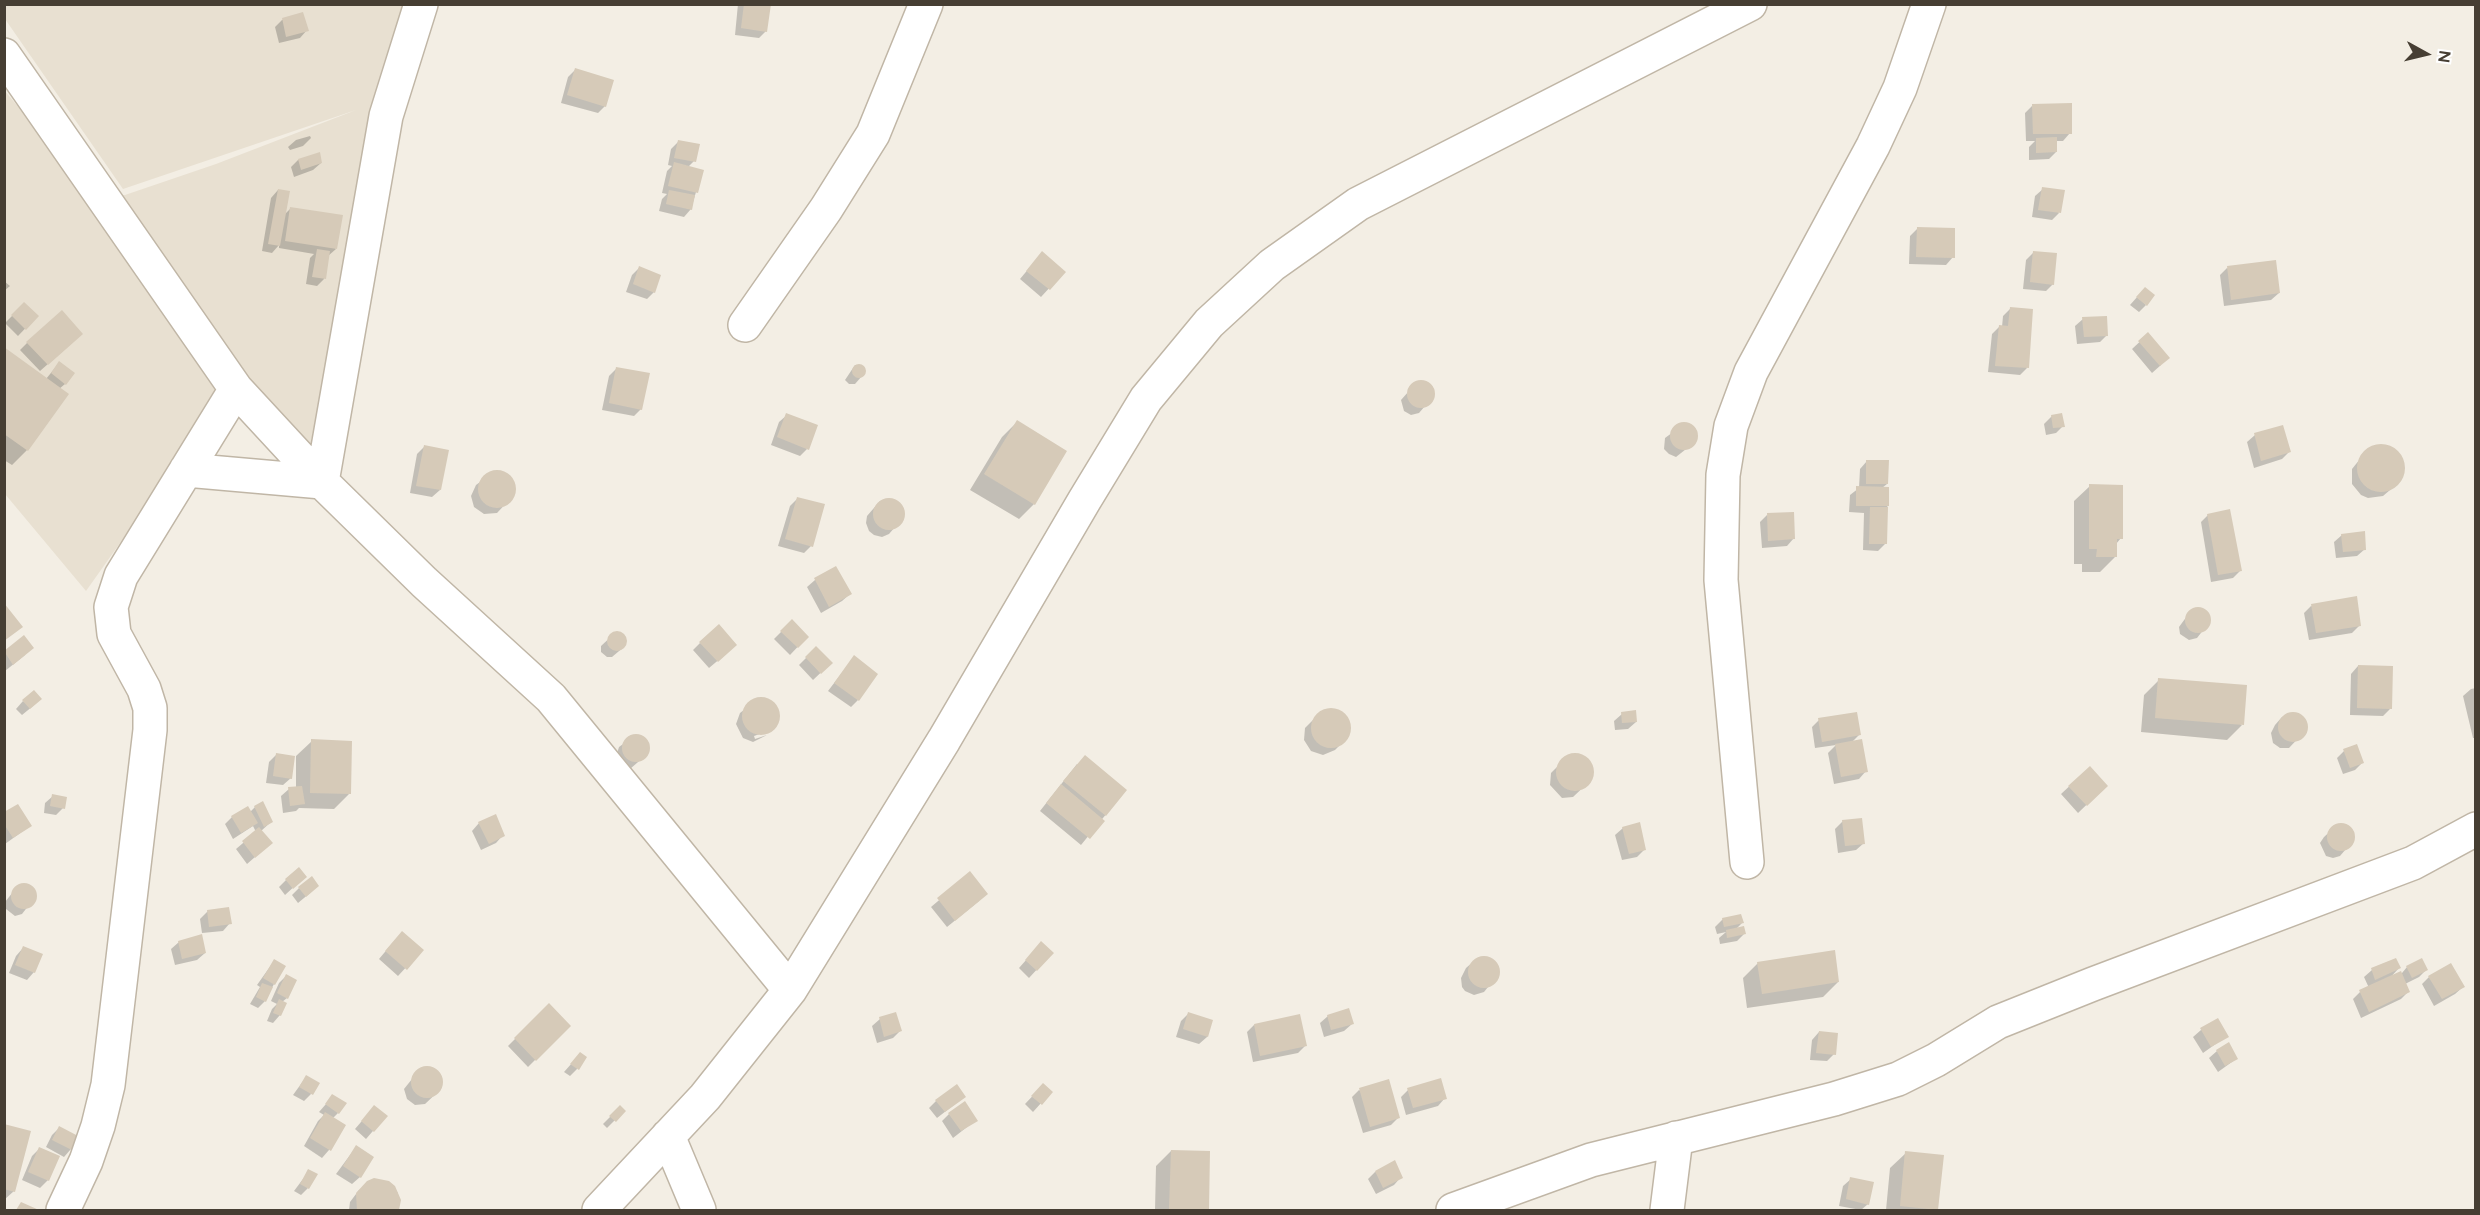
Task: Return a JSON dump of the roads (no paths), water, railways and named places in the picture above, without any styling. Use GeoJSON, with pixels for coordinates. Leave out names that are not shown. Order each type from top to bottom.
{"type":"FeatureCollection","features":[{"type":"Feature","properties":{"kind":"street"},"geometry":{"type":"LineString","coordinates":[[322,482],[386,116],[421,4]]}},
{"type":"Feature","properties":{"kind":"street"},"geometry":{"type":"LineString","coordinates":[[745,325],[825,209],[873,134],[926,4]]}},
{"type":"Feature","properties":{"kind":"street"},"geometry":{"type":"LineString","coordinates":[[599,1210],[705,1097],[790,990],[944,740],[1146,399],[1209,323],[1272,265],[1358,204],[1750,4]]}},
{"type":"Feature","properties":{"kind":"street"},"geometry":{"type":"LineString","coordinates":[[1747,862],[1721,580],[1723,475],[1731,426],[1751,372],[1873,146],[1900,88],[1929,4]]}},
{"type":"Feature","properties":{"kind":"street"},"geometry":{"type":"LineString","coordinates":[[4,55],[236,389],[322,482],[424,582],[551,698],[790,990]]}},
{"type":"Feature","properties":{"kind":"street"},"geometry":{"type":"LineString","coordinates":[[63,1210],[92,1144],[108,1085],[150,730],[150,708],[144,689],[114,634],[111,607],[122,576],[236,389]]}},
{"type":"Feature","properties":{"kind":"street"},"geometry":{"type":"LineString","coordinates":[[186,470],[322,482]]}},
{"type":"Feature","properties":{"kind":"street"},"geometry":{"type":"LineString","coordinates":[[1453,1210],[1592,1160],[1834,1099],[1898,1079],[1936,1060],[1998,1022],[2413,863],[2475,829]]}},
{"type":"Feature","properties":{"kind":"street"},"geometry":{"type":"LineString","coordinates":[[668,1136],[699,1210]]}},
{"type":"Feature","properties":{"kind":"street"},"geometry":{"type":"LineString","coordinates":[[1667,1210],[1676,1138]]}}]}
